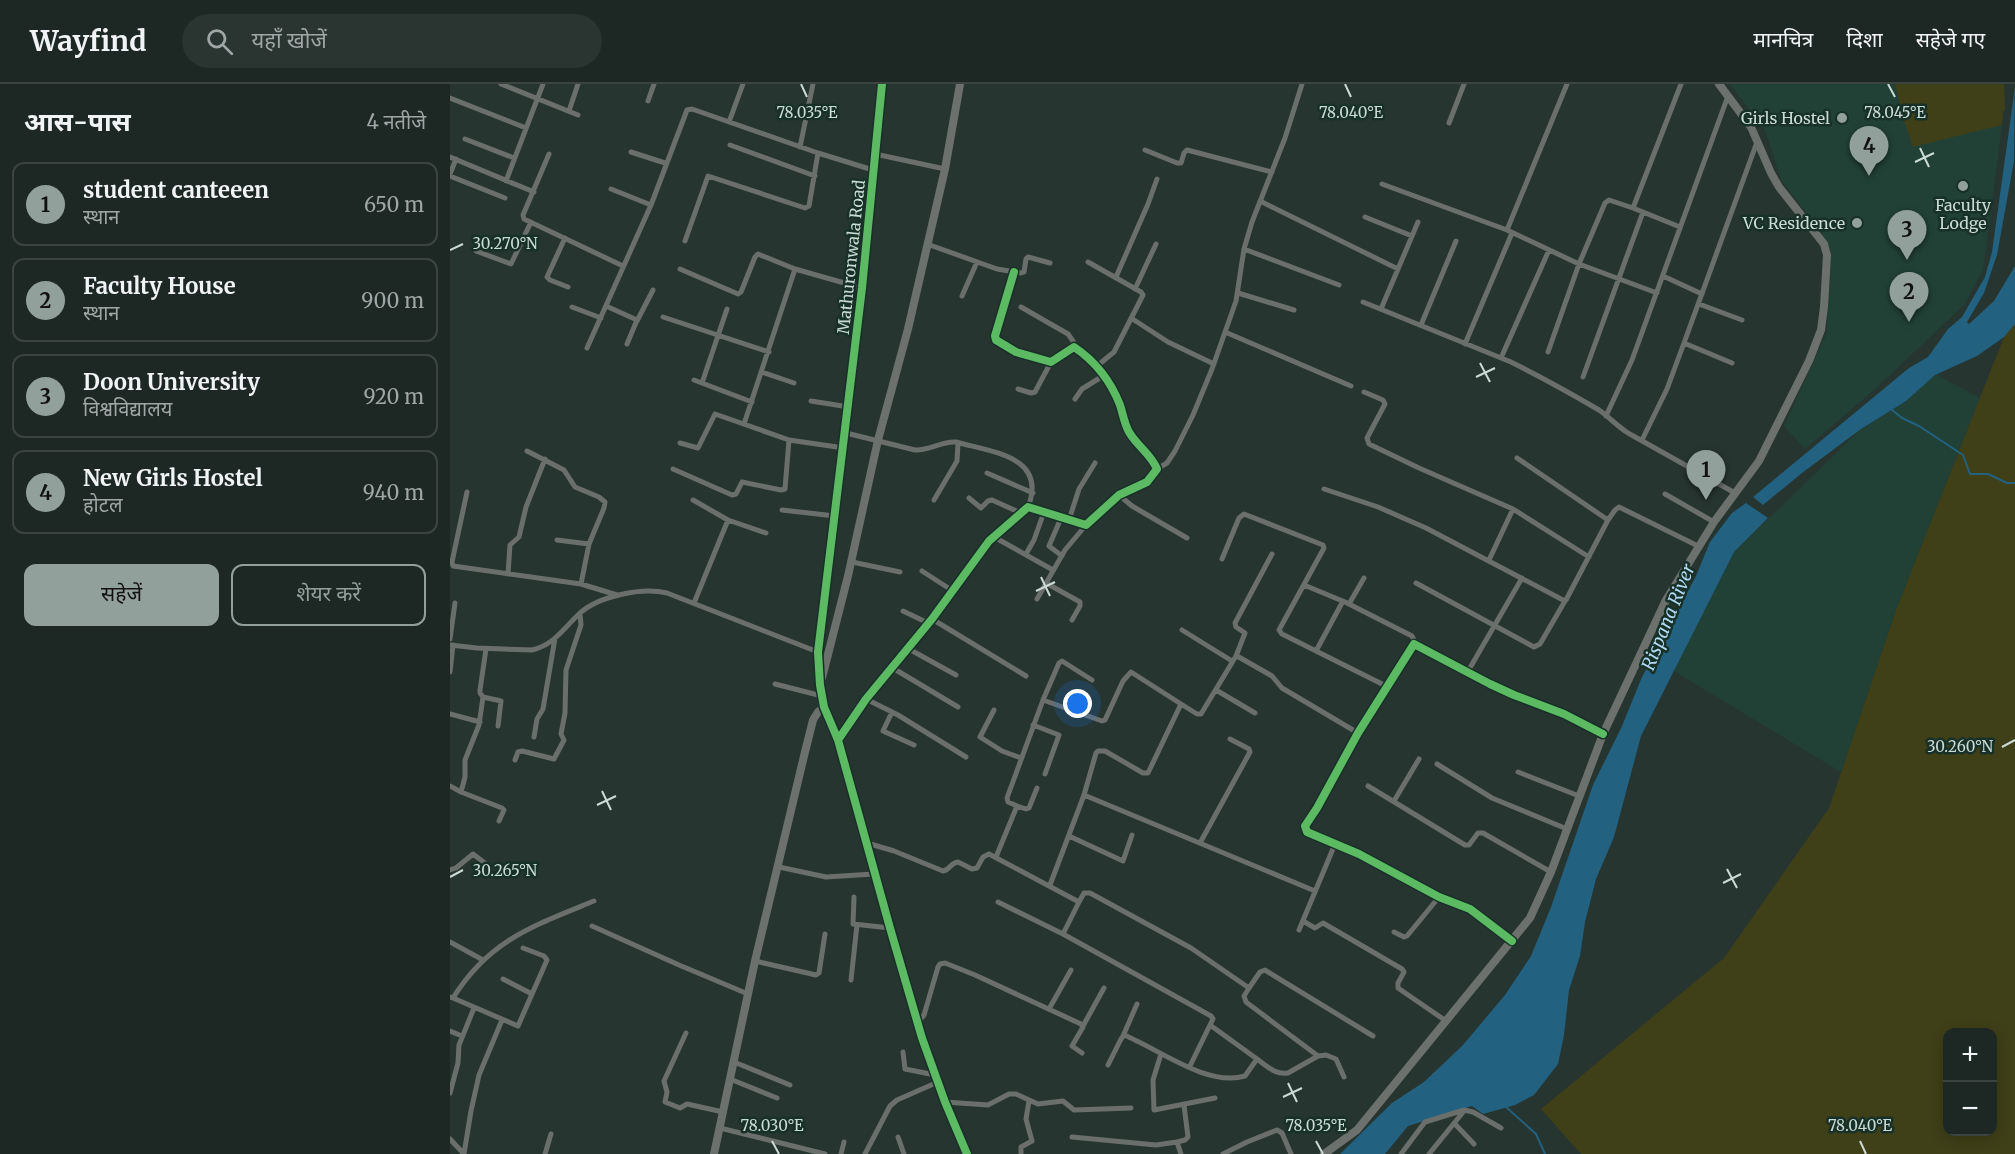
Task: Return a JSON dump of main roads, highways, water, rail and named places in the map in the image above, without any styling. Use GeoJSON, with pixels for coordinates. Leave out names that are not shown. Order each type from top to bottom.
{"type":"FeatureCollection","features":[{"type":"Feature","properties":{"kind":"water"},"geometry":{"type":"Polygon","coordinates":[[[2015,87],[2014,161],[1997,255],[1984,293],[1967,322],[1969,324],[1994,301],[2015,266],[2015,324],[2004,337],[1977,356],[1935,375],[1906,401],[1861,429],[1763,505],[1753,497],[1909,368],[1928,357],[1948,329],[1962,317],[1985,277],[1992,252],[2015,87]]]}},
{"type":"Feature","properties":{"kind":"water"},"geometry":{"type":"Polygon","coordinates":[[[1746,503],[1768,518],[1734,552],[1641,736],[1614,837],[1596,879],[1585,922],[1580,956],[1569,990],[1558,1064],[1534,1095],[1515,1105],[1483,1114],[1472,1106],[1408,1126],[1385,1154],[1340,1154],[1392,1103],[1424,1082],[1463,1045],[1505,995],[1531,956],[1551,907],[1593,785],[1622,726],[1642,677],[1696,576],[1710,542],[1732,513],[1746,503]]]}},
{"type":"Feature","properties":{"kind":"waterway"},"geometry":{"type":"LineString","coordinates":[[1891,409],[1963,455],[1970,474],[1988,474],[2007,483],[2015,483]]}},
{"type":"Feature","properties":{"kind":"waterway"},"geometry":{"type":"LineString","coordinates":[[1506,1107],[1536,1134],[1545,1154]]}},
{"type":"Feature","properties":{"kind":"place","name":"Girls Hostel"},"geometry":{"type":"Point","coordinates":[1842,118]}},
{"type":"Feature","properties":{"kind":"place","name":"New Girls Hostel"},"geometry":{"type":"Point","coordinates":[1869,176]}},
{"type":"Feature","properties":{"kind":"place","name":"Faculty Lodge"},"geometry":{"type":"Point","coordinates":[1963,186]}},
{"type":"Feature","properties":{"kind":"place","name":"VC Residence"},"geometry":{"type":"Point","coordinates":[1857,223]}},
{"type":"Feature","properties":{"kind":"place","name":"Doon University"},"geometry":{"type":"Point","coordinates":[1907,260]}},
{"type":"Feature","properties":{"kind":"place","name":"Faculty House"},"geometry":{"type":"Point","coordinates":[1909,322]}},
{"type":"Feature","properties":{"kind":"place","name":"student canteeen"},"geometry":{"type":"Point","coordinates":[1706,500]}},
{"type":"Feature","properties":{"kind":"water label","name":"Rispana River"},"geometry":{"type":"Point","coordinates":[1668,617]}}]}
